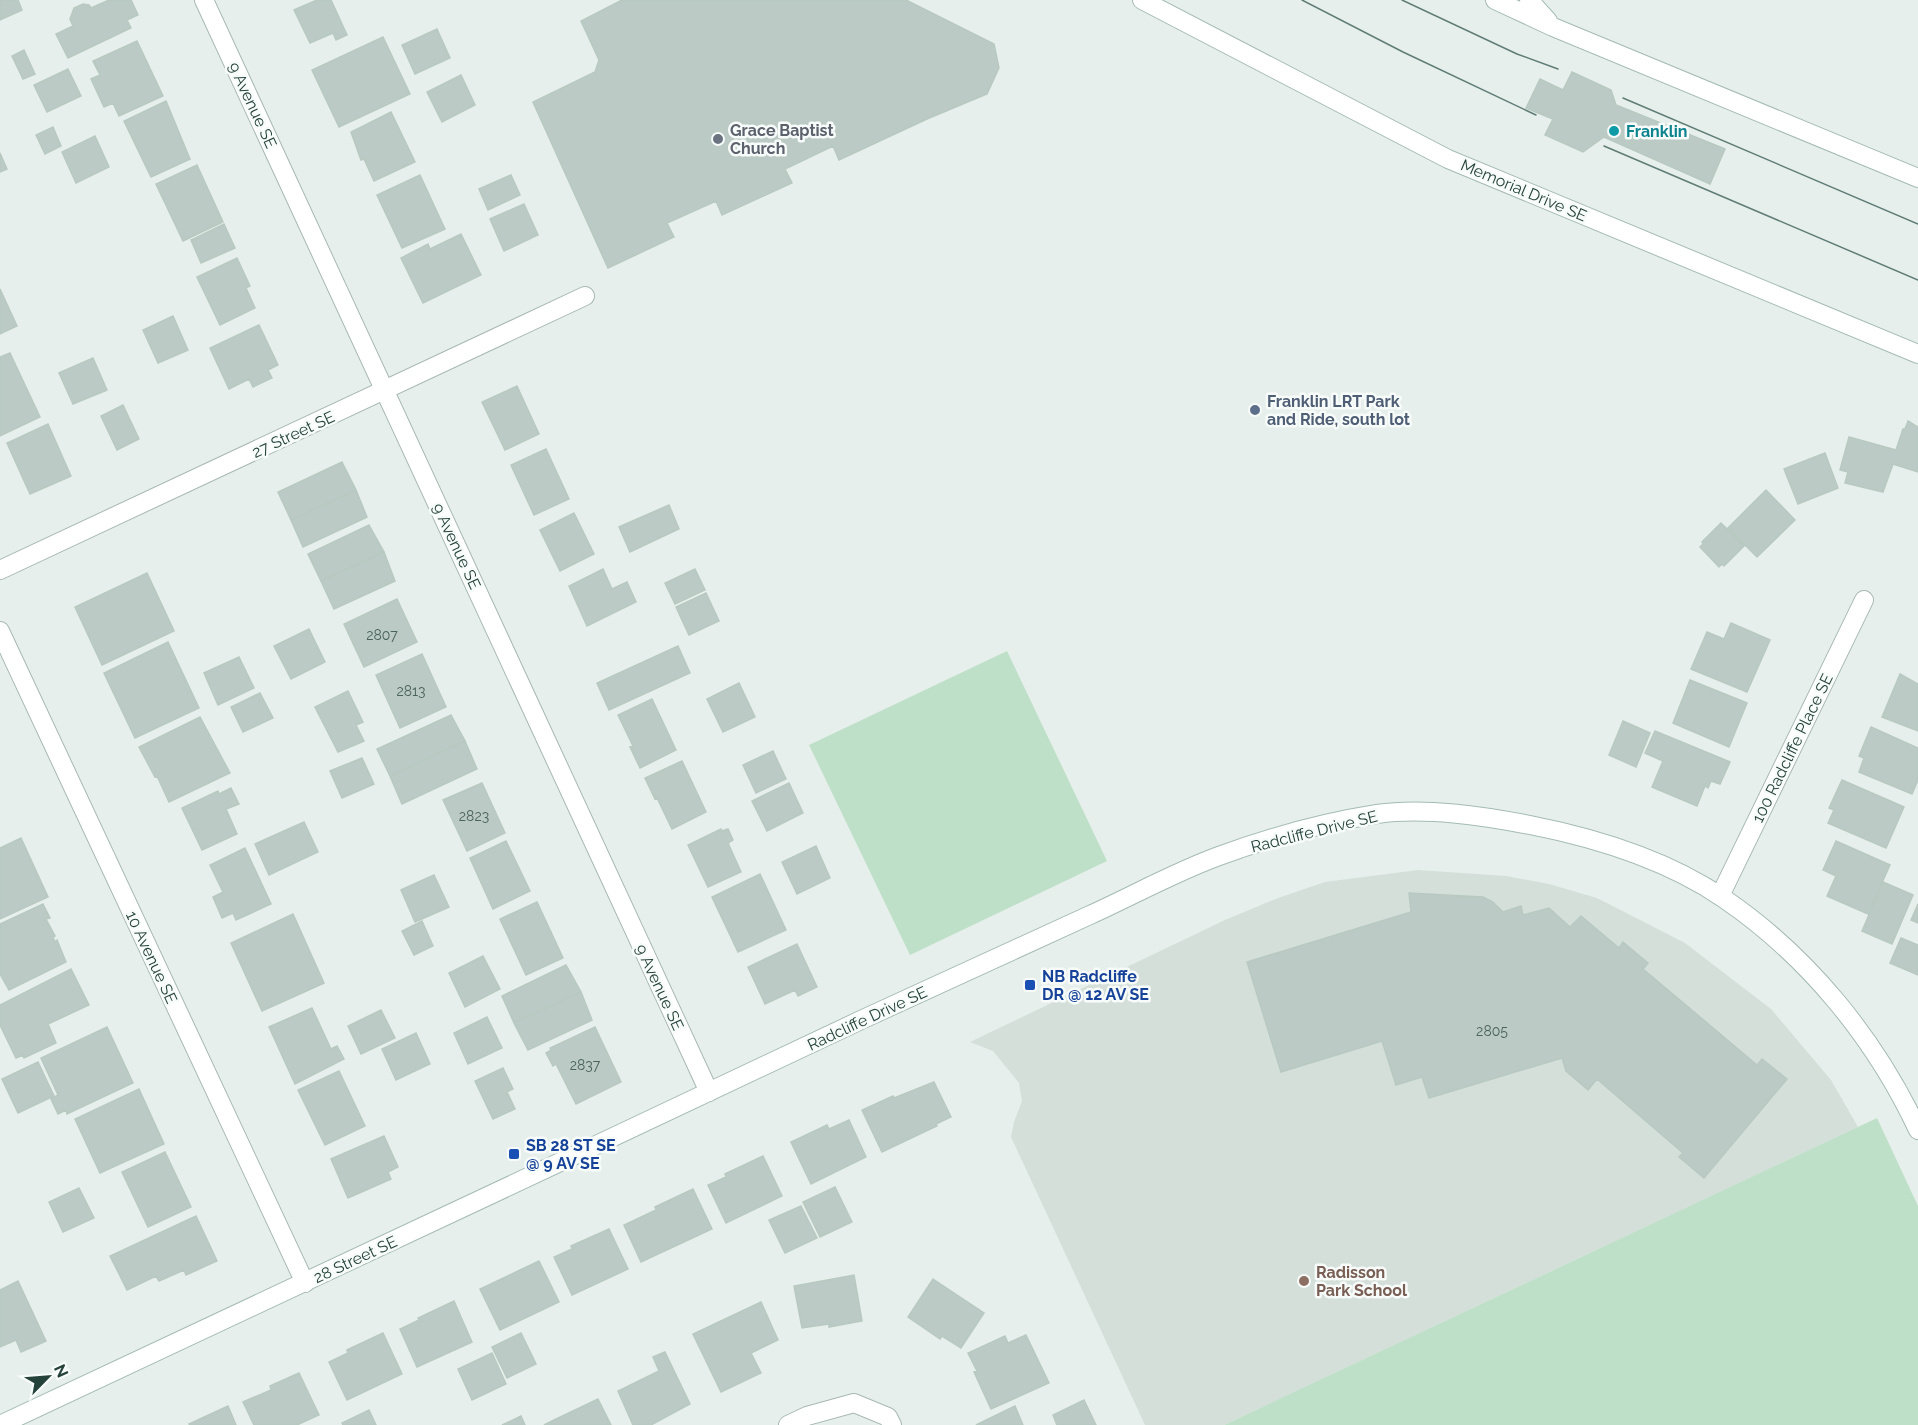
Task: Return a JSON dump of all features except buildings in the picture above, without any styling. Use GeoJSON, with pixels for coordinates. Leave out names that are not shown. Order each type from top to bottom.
{"type":"FeatureCollection","features":[{"type":"Feature","properties":{"kind":"street","name":"9 Avenue SE"},"geometry":{"type":"LineString","coordinates":[[204,0],[709,1092]]}},
{"type":"Feature","properties":{"kind":"street","name":"Memorial Drive SE"},"geometry":{"type":"LineString","coordinates":[[1142,0],[1448,159],[1918,354]]}},
{"type":"Feature","properties":{"kind":"street"},"geometry":{"type":"LineString","coordinates":[[1495,0],[1553,27],[1918,178]]}},
{"type":"Feature","properties":{"kind":"street"},"geometry":{"type":"LineString","coordinates":[[1529,0],[1553,27]]}},
{"type":"Feature","properties":{"kind":"street","name":"27 Street SE"},"geometry":{"type":"LineString","coordinates":[[0,570],[585,296]]}},
{"type":"Feature","properties":{"kind":"street","name":"100 Radcliffe Place SE"},"geometry":{"type":"LineString","coordinates":[[1720,896],[1864,600]]}},
{"type":"Feature","properties":{"kind":"street","name":"10 Avenue SE"},"geometry":{"type":"LineString","coordinates":[[0,631],[305,1283]]}},
{"type":"Feature","properties":{"kind":"street","name":"Radcliffe Drive SE"},"geometry":{"type":"LineString","coordinates":[[709,1092],[1216,857],[1274,839],[1381,813],[1431,813],[1467,815],[1585,838],[1638,857],[1720,896],[1792,954],[1825,988],[1858,1029],[1916,1121]]}},
{"type":"Feature","properties":{"kind":"street","name":"28 Street SE"},"geometry":{"type":"LineString","coordinates":[[0,1425],[709,1092]]}},
{"type":"Feature","properties":{"kind":"street"},"geometry":{"type":"LineString","coordinates":[[788,1425],[807,1416],[854,1402],[888,1417],[892,1425]]}},
{"type":"Feature","properties":{"kind":"shaded area","name":"Radisson Park School"},"geometry":{"type":"Polygon","coordinates":[[[1418,870],[1506,876],[1549,884],[1597,898],[1685,943],[1771,1009],[1831,1080],[1858,1127],[1224,1425],[1145,1425],[1011,1137],[1022,1101],[1019,1083],[993,1051],[970,1042],[1225,920],[1278,898],[1325,882],[1418,870]]]}},
{"type":"Feature","properties":{"kind":"green space"},"geometry":{"type":"Polygon","coordinates":[[[1007,651],[1107,861],[910,955],[809,745],[1007,651]]]}},
{"type":"Feature","properties":{"kind":"green space"},"geometry":{"type":"Polygon","coordinates":[[[1877,1118],[1918,1206],[1918,1425],[1224,1425],[1877,1118]]]}},
{"type":"Feature","properties":{"kind":"tram line"},"geometry":{"type":"LineString","coordinates":[[1302,0],[1403,52],[1536,115]]}},
{"type":"Feature","properties":{"kind":"tram line"},"geometry":{"type":"LineString","coordinates":[[1402,0],[1517,54],[1558,69]]}},
{"type":"Feature","properties":{"kind":"tram line"},"geometry":{"type":"LineString","coordinates":[[1623,98],[1918,224]]}},
{"type":"Feature","properties":{"kind":"tram line"},"geometry":{"type":"LineString","coordinates":[[1604,146],[1918,280]]}},
{"type":"Feature","properties":{"kind":"place","name":"Franklin"},"geometry":{"type":"Point","coordinates":[1614,131]}},
{"type":"Feature","properties":{"kind":"place","name":"Grace Baptist Church"},"geometry":{"type":"Point","coordinates":[718,139]}},
{"type":"Feature","properties":{"kind":"place","name":"Franklin LRT Park and Ride, south lot"},"geometry":{"type":"Point","coordinates":[1255,410]}},
{"type":"Feature","properties":{"kind":"place","name":"NB Radcliffe DR @ 12 AV SE"},"geometry":{"type":"Point","coordinates":[1030,985]}},
{"type":"Feature","properties":{"kind":"place","name":"SB 28 ST SE @ 9 AV SE"},"geometry":{"type":"Point","coordinates":[514,1154]}},
{"type":"Feature","properties":{"kind":"place","name":"Radisson Park School"},"geometry":{"type":"Point","coordinates":[1304,1281]}}]}
